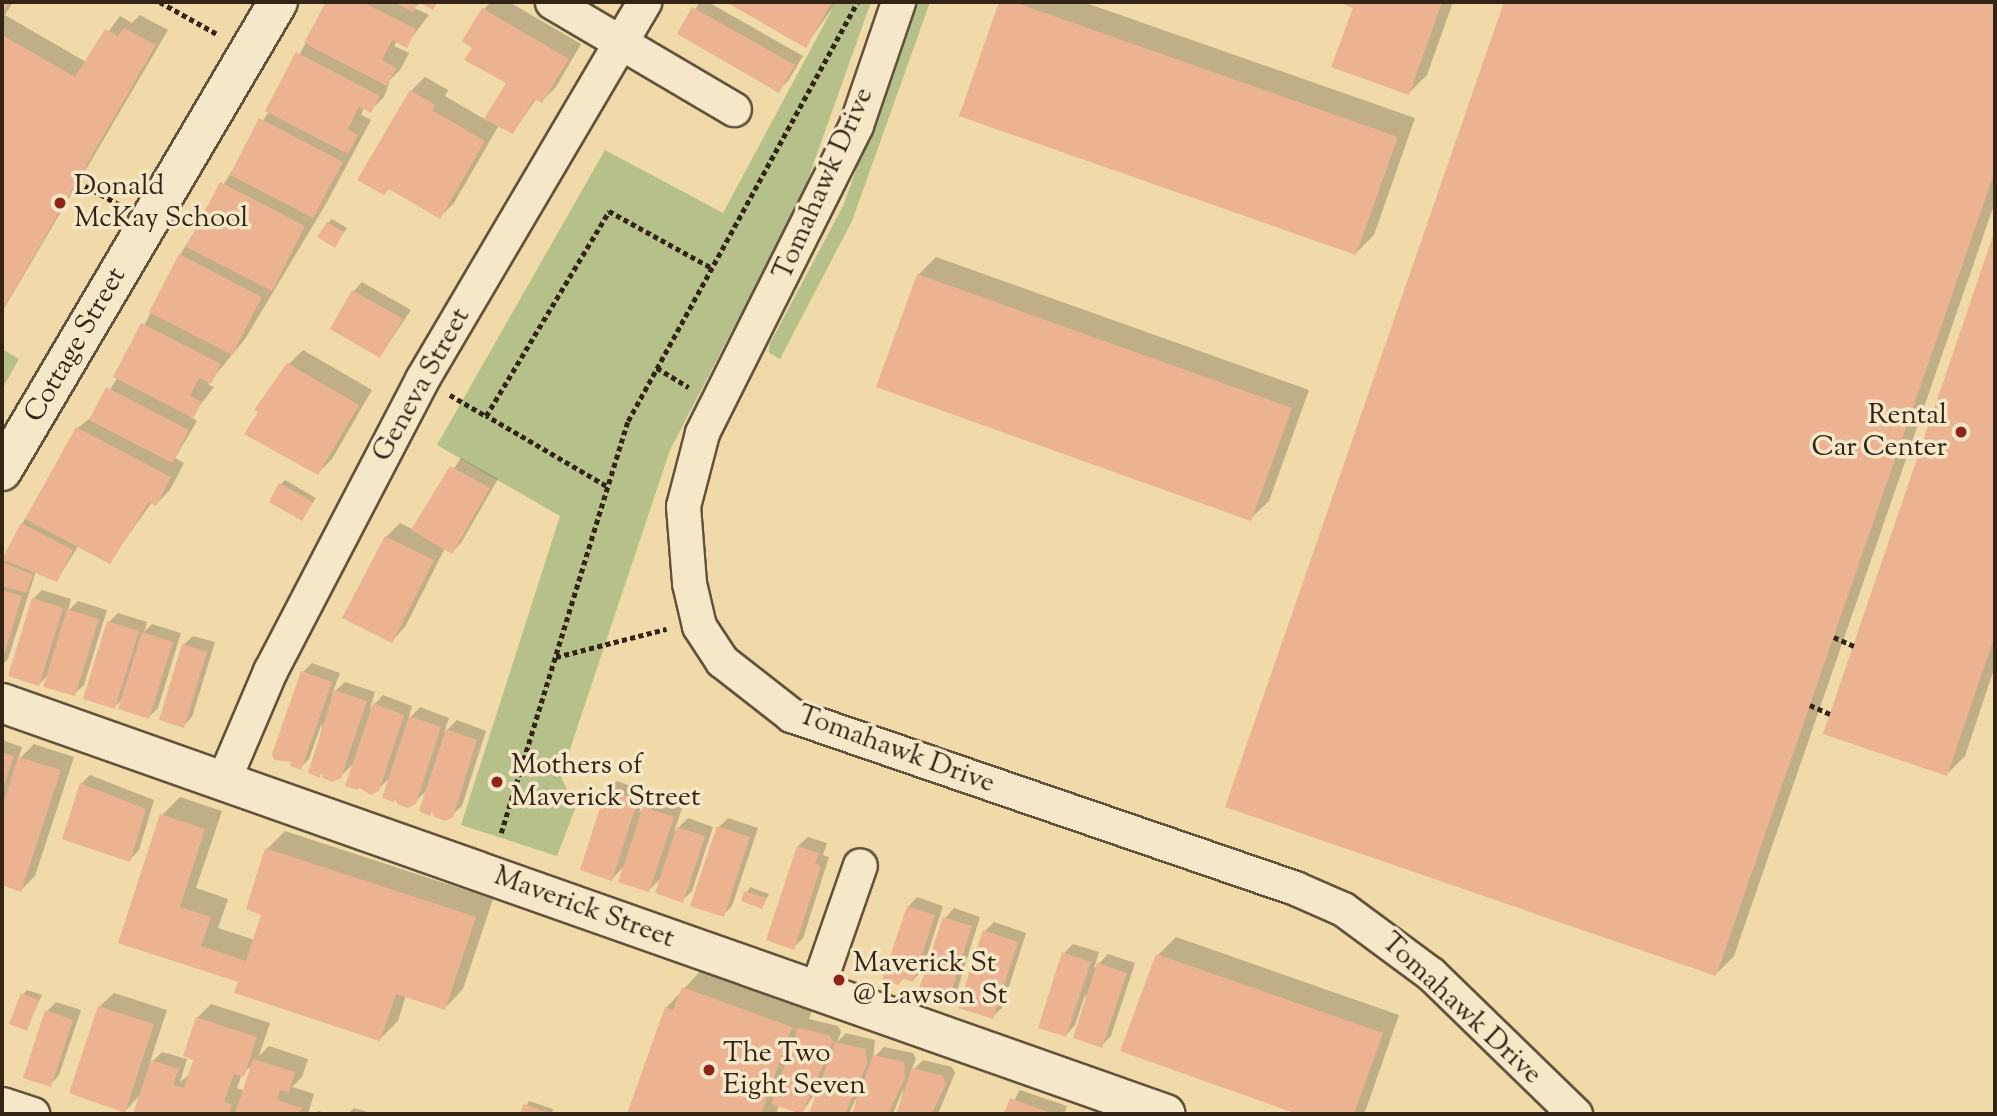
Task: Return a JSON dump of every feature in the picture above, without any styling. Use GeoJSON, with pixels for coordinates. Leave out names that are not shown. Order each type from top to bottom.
{"type":"FeatureCollection","features":[{"type":"Feature","properties":{"kind":"main road","name":"Cottage Street"},"geometry":{"type":"LineString","coordinates":[[2,471],[278,2]]}},
{"type":"Feature","properties":{"kind":"main road","name":"Maverick Street"},"geometry":{"type":"LineString","coordinates":[[2,703],[817,991],[1100,1103],[1166,1114]]}},
{"type":"Feature","properties":{"kind":"street"},"geometry":{"type":"LineString","coordinates":[[552,2],[734,109]]}},
{"type":"Feature","properties":{"kind":"street","name":"Geneva Street"},"geometry":{"type":"LineString","coordinates":[[223,781],[270,671],[422,379],[644,2]]}},
{"type":"Feature","properties":{"kind":"street","name":"Tomahawk Drive"},"geometry":{"type":"LineString","coordinates":[[898,2],[856,125],[702,433],[683,506],[689,583],[697,621],[722,661],[791,715],[1295,888],[1343,909],[1431,974],[1574,1114]]}},
{"type":"Feature","properties":{"kind":"street"},"geometry":{"type":"LineString","coordinates":[[817,991],[860,865]]}},
{"type":"Feature","properties":{"kind":"street"},"geometry":{"type":"LineString","coordinates":[[2,1104],[32,1114]]}},
{"type":"Feature","properties":{"kind":"path"},"geometry":{"type":"LineString","coordinates":[[160,2],[222,37]]}},
{"type":"Feature","properties":{"kind":"path"},"geometry":{"type":"LineString","coordinates":[[501,833],[628,421],[857,2]]}},
{"type":"Feature","properties":{"kind":"path"},"geometry":{"type":"LineString","coordinates":[[78,182],[124,207]]}},
{"type":"Feature","properties":{"kind":"path"},"geometry":{"type":"LineString","coordinates":[[486,416],[609,211],[712,268]]}},
{"type":"Feature","properties":{"kind":"path"},"geometry":{"type":"LineString","coordinates":[[422,379],[606,486]]}},
{"type":"Feature","properties":{"kind":"path"},"geometry":{"type":"LineString","coordinates":[[555,657],[697,621]]}},
{"type":"Feature","properties":{"kind":"path"},"geometry":{"type":"LineString","coordinates":[[1834,637],[1854,646]]}},
{"type":"Feature","properties":{"kind":"path"},"geometry":{"type":"LineString","coordinates":[[1810,705],[1830,714]]}},
{"type":"Feature","properties":{"kind":"green space"},"geometry":{"type":"Polygon","coordinates":[[[836,2],[871,2],[802,196],[670,450],[561,776],[575,809],[557,856],[461,825],[560,516],[437,445],[605,150],[723,213],[836,2]]]}},
{"type":"Feature","properties":{"kind":"green space"},"geometry":{"type":"Polygon","coordinates":[[[917,2],[930,2],[852,221],[780,359],[769,353],[769,345],[843,206],[917,2]]]}},
{"type":"Feature","properties":{"kind":"green space"},"geometry":{"type":"Polygon","coordinates":[[[2,349],[19,359],[2,389],[2,349]]]}},
{"type":"Feature","properties":{"kind":"building"},"geometry":{"type":"Polygon","coordinates":[[[2,2],[9,2],[2,14],[2,2]]]}},
{"type":"Feature","properties":{"kind":"building"},"geometry":{"type":"Polygon","coordinates":[[[326,2],[362,2],[416,29],[407,48],[392,40],[382,60],[396,68],[387,86],[304,43],[326,2]]]}},
{"type":"Feature","properties":{"kind":"building"},"geometry":{"type":"Polygon","coordinates":[[[393,2],[418,2],[413,12],[393,2]]]}},
{"type":"Feature","properties":{"kind":"building"},"geometry":{"type":"Polygon","coordinates":[[[418,2],[437,2],[433,10],[418,2]]]}},
{"type":"Feature","properties":{"kind":"building"},"geometry":{"type":"Polygon","coordinates":[[[726,2],[832,2],[806,48],[726,2]]]}},
{"type":"Feature","properties":{"kind":"building"},"geometry":{"type":"Polygon","coordinates":[[[999,2],[1014,2],[1398,137],[1356,255],[959,116],[999,2]]]}},
{"type":"Feature","properties":{"kind":"building"},"geometry":{"type":"Polygon","coordinates":[[[1337,2],[1442,2],[1409,95],[1331,67],[1353,8],[1337,2]]]}},
{"type":"Feature","properties":{"kind":"building","name":"Rental Car Center"},"geometry":{"type":"Polygon","coordinates":[[[1504,2],[1995,2],[1995,171],[1716,976],[1225,807],[1504,2]]]}},
{"type":"Feature","properties":{"kind":"building"},"geometry":{"type":"Polygon","coordinates":[[[692,7],[795,65],[779,93],[677,34],[692,7]]]}},
{"type":"Feature","properties":{"kind":"building"},"geometry":{"type":"Polygon","coordinates":[[[482,8],[569,59],[542,103],[534,99],[513,134],[484,119],[506,83],[464,60],[472,48],[462,41],[482,8]]]}},
{"type":"Feature","properties":{"kind":"building"},"geometry":{"type":"Polygon","coordinates":[[[124,28],[156,45],[2,311],[2,35],[75,77],[105,29],[118,36],[124,28]]]}},
{"type":"Feature","properties":{"kind":"building"},"geometry":{"type":"Polygon","coordinates":[[[296,52],[380,96],[371,113],[359,107],[348,129],[358,135],[348,154],[265,111],[296,52]]]}},
{"type":"Feature","properties":{"kind":"building"},"geometry":{"type":"Polygon","coordinates":[[[410,90],[435,105],[432,110],[485,141],[440,219],[389,189],[384,195],[357,180],[410,90]]]}},
{"type":"Feature","properties":{"kind":"building"},"geometry":{"type":"Polygon","coordinates":[[[259,118],[343,162],[313,218],[230,175],[259,118]]]}},
{"type":"Feature","properties":{"kind":"building"},"geometry":{"type":"Polygon","coordinates":[[[220,182],[305,226],[272,291],[186,247],[220,182]]]}},
{"type":"Feature","properties":{"kind":"building"},"geometry":{"type":"Polygon","coordinates":[[[327,222],[344,232],[335,248],[317,237],[327,222]]]}},
{"type":"Feature","properties":{"kind":"building","name":"Rental Car Center"},"geometry":{"type":"Polygon","coordinates":[[[1995,230],[1995,635],[1947,776],[1823,734],[1995,230]]]}},
{"type":"Feature","properties":{"kind":"building"},"geometry":{"type":"Polygon","coordinates":[[[179,254],[262,297],[232,355],[149,312],[179,254]]]}},
{"type":"Feature","properties":{"kind":"building"},"geometry":{"type":"Polygon","coordinates":[[[917,274],[1292,408],[1251,521],[876,387],[917,274]]]}},
{"type":"Feature","properties":{"kind":"building"},"geometry":{"type":"Polygon","coordinates":[[[352,290],[403,319],[380,358],[330,329],[352,290]]]}},
{"type":"Feature","properties":{"kind":"building"},"geometry":{"type":"Polygon","coordinates":[[[141,323],[221,364],[211,384],[199,378],[190,396],[202,402],[193,418],[113,377],[141,323]]]}},
{"type":"Feature","properties":{"kind":"building"},"geometry":{"type":"Polygon","coordinates":[[[287,363],[359,405],[318,475],[244,434],[258,412],[254,410],[287,363]]]}},
{"type":"Feature","properties":{"kind":"building"},"geometry":{"type":"Polygon","coordinates":[[[106,387],[189,430],[172,463],[89,420],[106,387]]]}},
{"type":"Feature","properties":{"kind":"building"},"geometry":{"type":"Polygon","coordinates":[[[76,427],[171,477],[156,506],[149,502],[110,564],[25,519],[76,427]]]}},
{"type":"Feature","properties":{"kind":"building"},"geometry":{"type":"Polygon","coordinates":[[[450,466],[490,488],[452,554],[411,530],[450,466]]]}},
{"type":"Feature","properties":{"kind":"building"},"geometry":{"type":"Polygon","coordinates":[[[279,483],[313,502],[302,521],[269,502],[279,483]]]}},
{"type":"Feature","properties":{"kind":"building"},"geometry":{"type":"Polygon","coordinates":[[[21,523],[73,550],[57,582],[2,559],[21,523]]]}},
{"type":"Feature","properties":{"kind":"building"},"geometry":{"type":"Polygon","coordinates":[[[385,536],[434,560],[392,643],[342,618],[385,536]]]}},
{"type":"Feature","properties":{"kind":"building"},"geometry":{"type":"Polygon","coordinates":[[[2,562],[33,575],[26,593],[2,586],[2,562]]]}},
{"type":"Feature","properties":{"kind":"building"},"geometry":{"type":"Polygon","coordinates":[[[2,590],[22,596],[2,661],[2,590]]]}},
{"type":"Feature","properties":{"kind":"building"},"geometry":{"type":"Polygon","coordinates":[[[32,598],[63,608],[39,686],[8,676],[32,598]]]}},
{"type":"Feature","properties":{"kind":"building"},"geometry":{"type":"Polygon","coordinates":[[[67,609],[99,619],[75,696],[43,687],[67,609]]]}},
{"type":"Feature","properties":{"kind":"building"},"geometry":{"type":"Polygon","coordinates":[[[107,621],[139,631],[115,709],[83,699],[107,621]]]}},
{"type":"Feature","properties":{"kind":"building"},"geometry":{"type":"Polygon","coordinates":[[[142,632],[173,642],[149,719],[118,709],[142,632]]]}},
{"type":"Feature","properties":{"kind":"building"},"geometry":{"type":"Polygon","coordinates":[[[182,644],[207,652],[184,728],[159,720],[182,644]]]}},
{"type":"Feature","properties":{"kind":"building"},"geometry":{"type":"Polygon","coordinates":[[[301,671],[332,682],[301,770],[290,766],[291,762],[274,760],[272,754],[301,671]]]}},
{"type":"Feature","properties":{"kind":"building"},"geometry":{"type":"Polygon","coordinates":[[[334,690],[367,701],[341,778],[333,782],[323,778],[321,771],[320,778],[308,773],[334,690]]]}},
{"type":"Feature","properties":{"kind":"building"},"geometry":{"type":"Polygon","coordinates":[[[373,703],[404,715],[379,791],[371,795],[358,787],[358,790],[345,786],[373,703]]]}},
{"type":"Feature","properties":{"kind":"building"},"geometry":{"type":"Polygon","coordinates":[[[409,716],[441,727],[416,804],[408,808],[397,804],[395,798],[394,802],[382,798],[409,716]]]}},
{"type":"Feature","properties":{"kind":"building"},"geometry":{"type":"Polygon","coordinates":[[[446,729],[477,740],[453,817],[445,821],[434,817],[432,811],[430,816],[419,811],[446,729]]]}},
{"type":"Feature","properties":{"kind":"building"},"geometry":{"type":"Polygon","coordinates":[[[2,752],[14,756],[2,791],[2,752]]]}},
{"type":"Feature","properties":{"kind":"building"},"geometry":{"type":"Polygon","coordinates":[[[18,757],[61,770],[21,892],[2,885],[2,807],[18,757]]]}},
{"type":"Feature","properties":{"kind":"building"},"geometry":{"type":"Polygon","coordinates":[[[80,783],[146,809],[130,862],[62,839],[80,783]]]}},
{"type":"Feature","properties":{"kind":"building"},"geometry":{"type":"Polygon","coordinates":[[[606,789],[638,800],[612,881],[580,870],[606,789]]]}},
{"type":"Feature","properties":{"kind":"building"},"geometry":{"type":"Polygon","coordinates":[[[643,807],[674,817],[649,892],[618,882],[643,807]]]}},
{"type":"Feature","properties":{"kind":"building"},"geometry":{"type":"Polygon","coordinates":[[[160,814],[205,829],[180,907],[211,917],[201,946],[246,961],[261,915],[246,909],[265,848],[476,917],[445,1010],[396,994],[380,1041],[234,993],[238,982],[118,943],[160,814]]]}},
{"type":"Feature","properties":{"kind":"building"},"geometry":{"type":"Polygon","coordinates":[[[717,826],[750,837],[724,917],[690,906],[717,826]]]}},
{"type":"Feature","properties":{"kind":"building"},"geometry":{"type":"Polygon","coordinates":[[[677,827],[705,836],[683,903],[655,893],[677,827]]]}},
{"type":"Feature","properties":{"kind":"building"},"geometry":{"type":"Polygon","coordinates":[[[797,846],[819,853],[815,864],[821,866],[794,950],[766,940],[797,846]]]}},
{"type":"Feature","properties":{"kind":"building"},"geometry":{"type":"Polygon","coordinates":[[[744,891],[766,898],[762,909],[741,901],[744,891]]]}},
{"type":"Feature","properties":{"kind":"building"},"geometry":{"type":"Polygon","coordinates":[[[907,906],[935,915],[913,982],[902,978],[899,985],[882,980],[907,906]]]}},
{"type":"Feature","properties":{"kind":"building"},"geometry":{"type":"Polygon","coordinates":[[[943,917],[972,926],[948,1002],[918,992],[943,917]]]}},
{"type":"Feature","properties":{"kind":"building"},"geometry":{"type":"Polygon","coordinates":[[[983,930],[1018,942],[993,1019],[958,1008],[983,930]]]}},
{"type":"Feature","properties":{"kind":"building"},"geometry":{"type":"Polygon","coordinates":[[[1062,952],[1091,962],[1066,1037],[1038,1028],[1062,952]]]}},
{"type":"Feature","properties":{"kind":"building"},"geometry":{"type":"Polygon","coordinates":[[[1156,954],[1383,1033],[1354,1114],[1297,1114],[1120,1051],[1156,954]]]}},
{"type":"Feature","properties":{"kind":"building"},"geometry":{"type":"Polygon","coordinates":[[[1097,963],[1127,973],[1102,1048],[1073,1038],[1097,963]]]}},
{"type":"Feature","properties":{"kind":"building","name":"The Two Eight Seven"},"geometry":{"type":"Polygon","coordinates":[[[682,987],[792,1027],[761,1114],[627,1114],[665,1007],[673,1010],[682,987]]]}},
{"type":"Feature","properties":{"kind":"building"},"geometry":{"type":"Polygon","coordinates":[[[21,993],[39,1000],[27,1031],[9,1024],[21,993]]]}},
{"type":"Feature","properties":{"kind":"building"},"geometry":{"type":"Polygon","coordinates":[[[98,1006],[154,1024],[125,1113],[69,1093],[98,1006]]]}},
{"type":"Feature","properties":{"kind":"building"},"geometry":{"type":"Polygon","coordinates":[[[45,1010],[73,1020],[51,1087],[23,1078],[45,1010]]]}},
{"type":"Feature","properties":{"kind":"building"},"geometry":{"type":"Polygon","coordinates":[[[196,1017],[257,1037],[244,1077],[234,1074],[224,1102],[232,1105],[229,1114],[133,1114],[151,1060],[179,1069],[173,1085],[184,1088],[193,1060],[183,1056],[196,1017]]]}},
{"type":"Feature","properties":{"kind":"building"},"geometry":{"type":"Polygon","coordinates":[[[798,1028],[829,1035],[833,1042],[802,1114],[771,1104],[798,1028]]]}},
{"type":"Feature","properties":{"kind":"building"},"geometry":{"type":"Polygon","coordinates":[[[835,1042],[866,1049],[867,1064],[845,1114],[809,1114],[835,1042]]]}},
{"type":"Feature","properties":{"kind":"building"},"geometry":{"type":"Polygon","coordinates":[[[873,1055],[904,1062],[905,1078],[888,1114],[852,1114],[873,1055]]]}},
{"type":"Feature","properties":{"kind":"building"},"geometry":{"type":"Polygon","coordinates":[[[253,1059],[295,1072],[289,1093],[280,1090],[277,1100],[302,1108],[299,1114],[235,1114],[253,1059]]]}},
{"type":"Feature","properties":{"kind":"building"},"geometry":{"type":"Polygon","coordinates":[[[912,1068],[943,1076],[946,1083],[932,1114],[896,1114],[912,1068]]]}},
{"type":"Feature","properties":{"kind":"building"},"geometry":{"type":"Polygon","coordinates":[[[1010,1098],[1054,1114],[1004,1114],[1010,1098]]]}},
{"type":"Feature","properties":{"kind":"building"},"geometry":{"type":"Polygon","coordinates":[[[523,1104],[553,1114],[520,1114],[523,1104]]]}},
{"type":"Feature","properties":{"kind":"place","name":"Donald McKay School"},"geometry":{"type":"Point","coordinates":[60,203]}},
{"type":"Feature","properties":{"kind":"place","name":"Rental Car Center"},"geometry":{"type":"Point","coordinates":[1961,432]}},
{"type":"Feature","properties":{"kind":"place","name":"Mothers of Maverick Street"},"geometry":{"type":"Point","coordinates":[497,782]}},
{"type":"Feature","properties":{"kind":"place","name":"Maverick St @ Lawson St"},"geometry":{"type":"Point","coordinates":[839,980]}},
{"type":"Feature","properties":{"kind":"place","name":"The Two Eight Seven"},"geometry":{"type":"Point","coordinates":[709,1070]}}]}
